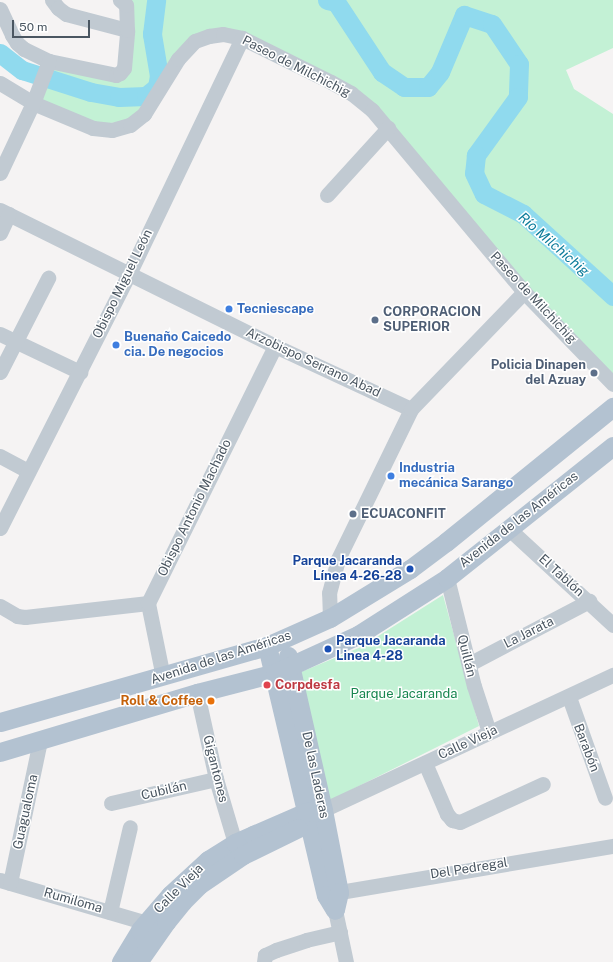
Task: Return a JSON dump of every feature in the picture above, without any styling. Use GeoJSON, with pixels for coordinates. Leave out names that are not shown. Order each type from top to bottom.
{"type":"FeatureCollection","features":[{"type":"Feature","properties":{"kind":"main road","name":"Avenida de las Américas"},"geometry":{"type":"LineString","coordinates":[[0,722],[164,677],[275,643],[330,618],[410,569],[483,514],[613,407]]}},
{"type":"Feature","properties":{"kind":"main road","name":"Avenida de las Américas"},"geometry":{"type":"LineString","coordinates":[[0,752],[283,670],[358,635],[447,578],[613,446]]}},
{"type":"Feature","properties":{"kind":"main road","name":"De las Laderas"},"geometry":{"type":"LineString","coordinates":[[275,643],[283,670],[313,815],[333,899]]}},
{"type":"Feature","properties":{"kind":"main road","name":"Calle Vieja"},"geometry":{"type":"LineString","coordinates":[[121,962],[147,923],[170,895],[208,860],[235,843],[313,815]]}},
{"type":"Feature","properties":{"kind":"main road","name":"Calle Vieja"},"geometry":{"type":"LineString","coordinates":[[138,962],[166,922],[182,902],[199,885],[243,855],[313,815]]}},
{"type":"Feature","properties":{"kind":"street"},"geometry":{"type":"LineString","coordinates":[[52,0],[58,8],[66,14],[127,30]]}},
{"type":"Feature","properties":{"kind":"street"},"geometry":{"type":"LineString","coordinates":[[0,9],[17,43],[48,64],[112,75],[120,73],[124,68],[127,30],[123,3]]}},
{"type":"Feature","properties":{"kind":"street","name":"Paseo de Milchichig"},"geometry":{"type":"LineString","coordinates":[[0,83],[35,98],[93,128],[112,130],[130,125],[144,114],[178,59],[195,41],[209,36],[224,34],[242,38],[351,93],[372,110],[524,292],[613,384]]}},
{"type":"Feature","properties":{"kind":"street","name":"Obispo Miguel León"},"geometry":{"type":"LineString","coordinates":[[0,528],[129,274],[242,38]]}},
{"type":"Feature","properties":{"kind":"street"},"geometry":{"type":"LineString","coordinates":[[0,173],[35,98],[48,64]]}},
{"type":"Feature","properties":{"kind":"street"},"geometry":{"type":"LineString","coordinates":[[328,195],[388,128]]}},
{"type":"Feature","properties":{"kind":"street"},"geometry":{"type":"LineString","coordinates":[[0,234],[5,212]]}},
{"type":"Feature","properties":{"kind":"street","name":"Arzobispo Serrano Abad"},"geometry":{"type":"LineString","coordinates":[[5,212],[275,346],[411,409]]}},
{"type":"Feature","properties":{"kind":"street"},"geometry":{"type":"LineString","coordinates":[[0,372],[48,278]]}},
{"type":"Feature","properties":{"kind":"street"},"geometry":{"type":"LineString","coordinates":[[330,618],[329,593],[338,559],[411,409],[524,292]]}},
{"type":"Feature","properties":{"kind":"street"},"geometry":{"type":"LineString","coordinates":[[0,334],[80,372]]}},
{"type":"Feature","properties":{"kind":"street","name":"Obispo Antonio Machado"},"geometry":{"type":"LineString","coordinates":[[148,603],[275,346]]}},
{"type":"Feature","properties":{"kind":"street"},"geometry":{"type":"LineString","coordinates":[[0,456],[28,471]]}},
{"type":"Feature","properties":{"kind":"street","name":"El Tablón"},"geometry":{"type":"LineString","coordinates":[[508,528],[589,601],[613,625]]}},
{"type":"Feature","properties":{"kind":"street","name":"Quillán"},"geometry":{"type":"LineString","coordinates":[[447,578],[474,686],[489,732]]}},
{"type":"Feature","properties":{"kind":"street","name":"La Jarata"},"geometry":{"type":"LineString","coordinates":[[469,664],[589,601]]}},
{"type":"Feature","properties":{"kind":"street"},"geometry":{"type":"LineString","coordinates":[[0,606],[17,616],[25,617],[148,603],[164,677]]}},
{"type":"Feature","properties":{"kind":"street","name":"Calle Vieja"},"geometry":{"type":"LineString","coordinates":[[313,815],[489,732],[569,697],[613,675]]}},
{"type":"Feature","properties":{"kind":"street","name":"Gigantones"},"geometry":{"type":"LineString","coordinates":[[197,694],[216,779],[235,843]]}},
{"type":"Feature","properties":{"kind":"street","name":"Barabón"},"geometry":{"type":"LineString","coordinates":[[569,697],[605,798]]}},
{"type":"Feature","properties":{"kind":"street","name":"Guagualoma"},"geometry":{"type":"LineString","coordinates":[[5,881],[40,741]]}},
{"type":"Feature","properties":{"kind":"street"},"geometry":{"type":"LineString","coordinates":[[425,763],[447,814],[452,820],[460,822],[543,784]]}},
{"type":"Feature","properties":{"kind":"street","name":"Cubilán"},"geometry":{"type":"LineString","coordinates":[[111,803],[216,779]]}},
{"type":"Feature","properties":{"kind":"street"},"geometry":{"type":"LineString","coordinates":[[110,912],[130,827]]}},
{"type":"Feature","properties":{"kind":"street","name":"Del Pedregal"},"geometry":{"type":"LineString","coordinates":[[333,899],[613,846]]}},
{"type":"Feature","properties":{"kind":"street","name":"Rumiloma"},"geometry":{"type":"LineString","coordinates":[[5,881],[147,923]]}},
{"type":"Feature","properties":{"kind":"street","name":"De las Laderas"},"geometry":{"type":"LineString","coordinates":[[333,899],[346,962]]}},
{"type":"Feature","properties":{"kind":"street"},"geometry":{"type":"LineString","coordinates":[[264,962],[265,955],[276,950],[306,940],[340,932]]}},
{"type":"Feature","properties":{"kind":"green space"},"geometry":{"type":"Polygon","coordinates":[[[123,0],[613,0],[613,48],[566,70],[574,89],[613,114],[613,375],[533,300],[364,95],[209,32],[141,112],[127,122],[92,124],[36,99],[48,68],[122,80],[123,0]]]}},
{"type":"Feature","properties":{"kind":"green space","name":"Parque Jacaranda"},"geometry":{"type":"Polygon","coordinates":[[[443,595],[479,726],[329,801],[301,672],[361,647],[443,595]]]}},
{"type":"Feature","properties":{"kind":"waterway","name":"Río Milchichig"},"geometry":{"type":"LineString","coordinates":[[0,53],[22,70],[91,92],[119,97],[146,96],[157,87],[159,76],[152,34],[156,0]]}},
{"type":"Feature","properties":{"kind":"waterway","name":"Río Milchichig"},"geometry":{"type":"LineString","coordinates":[[327,0],[336,2],[382,72],[404,87],[428,87],[440,72],[464,15],[492,24],[519,64],[518,97],[476,155],[474,173],[484,194],[523,214],[613,296]]}},
{"type":"Feature","properties":{"kind":"place","name":"Tecniescape"},"geometry":{"type":"Point","coordinates":[229,309]}},
{"type":"Feature","properties":{"kind":"place","name":"CORPORACION SUPERIOR"},"geometry":{"type":"Point","coordinates":[375,320]}},
{"type":"Feature","properties":{"kind":"place","name":"Buenaño Caicedo cia. De negocios"},"geometry":{"type":"Point","coordinates":[116,345]}},
{"type":"Feature","properties":{"kind":"place","name":"Policia Dinapen del Azuay"},"geometry":{"type":"Point","coordinates":[594,373]}},
{"type":"Feature","properties":{"kind":"place","name":"Industria mecánica Sarango"},"geometry":{"type":"Point","coordinates":[391,476]}},
{"type":"Feature","properties":{"kind":"place","name":"ECUACONFIT"},"geometry":{"type":"Point","coordinates":[353,514]}},
{"type":"Feature","properties":{"kind":"place","name":"Parque Jacaranda Línea 4-26-28"},"geometry":{"type":"Point","coordinates":[410,569]}},
{"type":"Feature","properties":{"kind":"place","name":"Parque Jacaranda Linea 4-28"},"geometry":{"type":"Point","coordinates":[328,649]}},
{"type":"Feature","properties":{"kind":"place","name":"Corpdesfa"},"geometry":{"type":"Point","coordinates":[267,685]}},
{"type":"Feature","properties":{"kind":"place","name":"Roll & Coffee"},"geometry":{"type":"Point","coordinates":[211,701]}}]}
